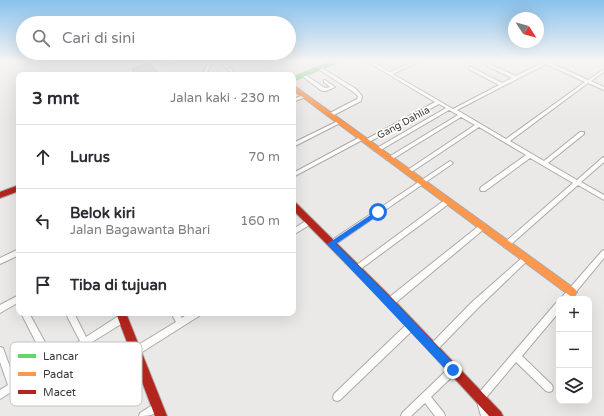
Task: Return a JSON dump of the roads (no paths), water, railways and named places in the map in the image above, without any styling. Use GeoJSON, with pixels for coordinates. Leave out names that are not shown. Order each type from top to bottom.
{"type":"FeatureCollection","features":[{"type":"Feature","properties":{"kind":"street"},"geometry":{"type":"LineString","coordinates":[[311,80],[324,90],[333,87],[325,81]]}},
{"type":"Feature","properties":{"kind":"street"},"geometry":{"type":"LineString","coordinates":[[330,115],[359,100],[360,96],[354,90],[339,80]]}},
{"type":"Feature","properties":{"kind":"street"},"geometry":{"type":"LineString","coordinates":[[401,80],[604,198]]}},
{"type":"Feature","properties":{"kind":"street"},"geometry":{"type":"LineString","coordinates":[[493,80],[502,85]]}},
{"type":"Feature","properties":{"kind":"street"},"geometry":{"type":"LineString","coordinates":[[377,150],[452,109],[511,80]]}},
{"type":"Feature","properties":{"kind":"street"},"geometry":{"type":"LineString","coordinates":[[585,80],[604,89]]}},
{"type":"Feature","properties":{"kind":"street"},"geometry":{"type":"LineString","coordinates":[[507,141],[588,82]]}},
{"type":"Feature","properties":{"kind":"street"},"geometry":{"type":"LineString","coordinates":[[296,89],[525,259],[572,292]]}},
{"type":"Feature","properties":{"kind":"street"},"geometry":{"type":"LineString","coordinates":[[296,100],[306,96]]}},
{"type":"Feature","properties":{"kind":"street","name":"Gang Dahlia"},"geometry":{"type":"LineString","coordinates":[[296,174],[439,102]]}},
{"type":"Feature","properties":{"kind":"street"},"geometry":{"type":"LineString","coordinates":[[389,159],[461,115]]}},
{"type":"Feature","properties":{"kind":"street"},"geometry":{"type":"LineString","coordinates":[[296,144],[340,122]]}},
{"type":"Feature","properties":{"kind":"street"},"geometry":{"type":"LineString","coordinates":[[408,172],[479,125]]}},
{"type":"Feature","properties":{"kind":"street"},"geometry":{"type":"LineString","coordinates":[[545,163],[582,133]]}},
{"type":"Feature","properties":{"kind":"street"},"geometry":{"type":"LineString","coordinates":[[483,189],[530,155]]}},
{"type":"Feature","properties":{"kind":"street"},"geometry":{"type":"LineString","coordinates":[[506,245],[604,159]]}},
{"type":"Feature","properties":{"kind":"street"},"geometry":{"type":"LineString","coordinates":[[331,244],[422,183],[450,162]]}},
{"type":"Feature","properties":{"kind":"street"},"geometry":{"type":"LineString","coordinates":[[0,195],[16,189]]}},
{"type":"Feature","properties":{"kind":"street"},"geometry":{"type":"LineString","coordinates":[[356,269],[448,202]]}},
{"type":"Feature","properties":{"kind":"street"},"geometry":{"type":"LineString","coordinates":[[296,208],[390,302],[497,416]]}},
{"type":"Feature","properties":{"kind":"street"},"geometry":{"type":"LineString","coordinates":[[296,230],[309,222]]}},
{"type":"Feature","properties":{"kind":"street"},"geometry":{"type":"LineString","coordinates":[[390,302],[482,227]]}},
{"type":"Feature","properties":{"kind":"street"},"geometry":{"type":"LineString","coordinates":[[0,261],[16,253]]}},
{"type":"Feature","properties":{"kind":"street"},"geometry":{"type":"LineString","coordinates":[[568,296],[604,253]]}},
{"type":"Feature","properties":{"kind":"street"},"geometry":{"type":"LineString","coordinates":[[433,348],[475,305],[525,259]]}},
{"type":"Feature","properties":{"kind":"street"},"geometry":{"type":"LineString","coordinates":[[0,309],[16,300]]}},
{"type":"Feature","properties":{"kind":"street"},"geometry":{"type":"LineString","coordinates":[[480,398],[556,309]]}},
{"type":"Feature","properties":{"kind":"street"},"geometry":{"type":"LineString","coordinates":[[27,316],[40,342]]}},
{"type":"Feature","properties":{"kind":"street"},"geometry":{"type":"LineString","coordinates":[[72,316],[84,341],[121,316]]}},
{"type":"Feature","properties":{"kind":"street"},"geometry":{"type":"LineString","coordinates":[[122,316],[133,342]]}},
{"type":"Feature","properties":{"kind":"street"},"geometry":{"type":"LineString","coordinates":[[177,316],[180,322]]}},
{"type":"Feature","properties":{"kind":"street"},"geometry":{"type":"LineString","coordinates":[[142,346],[191,316]]}},
{"type":"Feature","properties":{"kind":"street"},"geometry":{"type":"LineString","coordinates":[[337,397],[412,325]]}},
{"type":"Feature","properties":{"kind":"street"},"geometry":{"type":"LineString","coordinates":[[0,351],[10,379]]}},
{"type":"Feature","properties":{"kind":"street"},"geometry":{"type":"LineString","coordinates":[[516,356],[549,388]]}},
{"type":"Feature","properties":{"kind":"street"},"geometry":{"type":"LineString","coordinates":[[142,366],[161,416]]}},
{"type":"Feature","properties":{"kind":"street"},"geometry":{"type":"LineString","coordinates":[[405,416],[453,370]]}},
{"type":"Feature","properties":{"kind":"street"},"geometry":{"type":"LineString","coordinates":[[0,395],[10,389]]}},
{"type":"Feature","properties":{"kind":"street"},"geometry":{"type":"LineString","coordinates":[[426,397],[441,416]]}},
{"type":"Feature","properties":{"kind":"street"},"geometry":{"type":"LineString","coordinates":[[480,398],[485,416]]}},
{"type":"Feature","properties":{"kind":"street"},"geometry":{"type":"LineString","coordinates":[[143,416],[157,406]]}}]}
